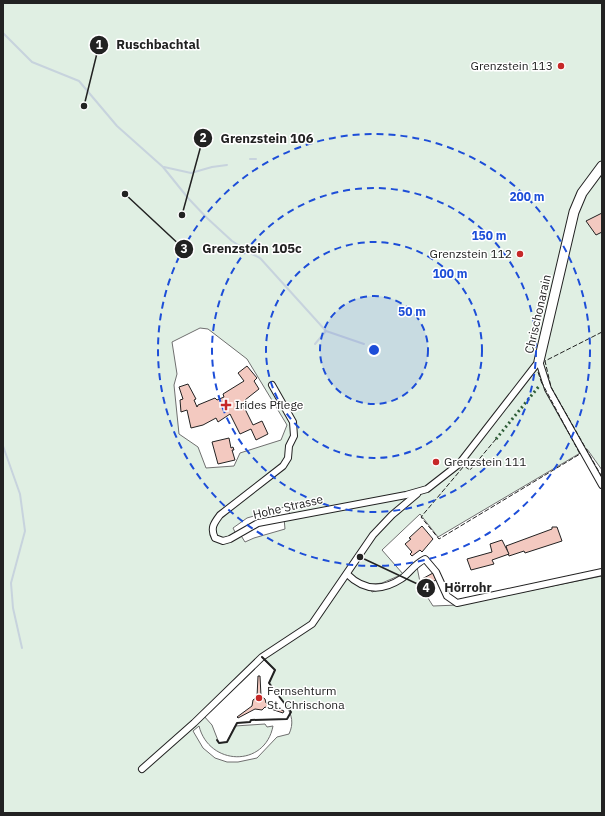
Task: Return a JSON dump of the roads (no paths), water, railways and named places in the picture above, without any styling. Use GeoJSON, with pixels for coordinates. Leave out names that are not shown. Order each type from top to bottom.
{"type":"FeatureCollection","features":[{"type":"Feature","properties":{"kind":"street","name":"Chrischonarain"},"geometry":{"type":"LineString","coordinates":[[602,166],[582,194],[574,212],[539,362],[548,389],[602,485]]}},
{"type":"Feature","properties":{"kind":"street","name":"Hohe Strasse"},"geometry":{"type":"LineString","coordinates":[[272,385],[293,422],[294,436],[289,446],[288,458],[283,466],[220,515],[214,523],[212,531],[215,538],[223,541],[230,539],[258,523],[419,492],[427,489],[459,464],[526,381],[539,362]]}},
{"type":"Feature","properties":{"kind":"street","name":"Hohe Strasse"},"geometry":{"type":"LineString","coordinates":[[142,769],[194,723],[262,658],[312,624],[361,551],[382,524],[419,492]]}},
{"type":"Feature","properties":{"kind":"street"},"geometry":{"type":"LineString","coordinates":[[347,574],[358,584],[363,586],[378,587],[400,579],[415,564],[424,559],[436,572],[447,596],[457,603],[602,572]]}},
{"type":"Feature","properties":{"kind":"waterway"},"geometry":{"type":"LineString","coordinates":[[3,33],[32,62],[79,81],[117,126],[163,167],[188,198],[207,218],[232,241],[243,248]]}},
{"type":"Feature","properties":{"kind":"waterway"},"geometry":{"type":"LineString","coordinates":[[250,159],[256,159]]}},
{"type":"Feature","properties":{"kind":"waterway"},"geometry":{"type":"LineString","coordinates":[[164,167],[191,173],[212,167],[227,165]]}},
{"type":"Feature","properties":{"kind":"waterway"},"geometry":{"type":"LineString","coordinates":[[252,254],[260,258],[326,331],[364,344]]}},
{"type":"Feature","properties":{"kind":"waterway"},"geometry":{"type":"LineString","coordinates":[[315,344],[326,331]]}},
{"type":"Feature","properties":{"kind":"waterway"},"geometry":{"type":"LineString","coordinates":[[3,446],[20,494],[25,531],[11,583],[13,608],[22,648]]}},
{"type":"Feature","properties":{"kind":"place","name":"Grenzstein 113"},"geometry":{"type":"Point","coordinates":[561,66]}},
{"type":"Feature","properties":{"kind":"place","name":"Ruschbachtal"},"geometry":{"type":"Point","coordinates":[84,106]}},
{"type":"Feature","properties":{"kind":"place","name":"Grenzstein 105c"},"geometry":{"type":"Point","coordinates":[125,194]}},
{"type":"Feature","properties":{"kind":"place","name":"Grenzstein 106"},"geometry":{"type":"Point","coordinates":[182,215]}},
{"type":"Feature","properties":{"kind":"place","name":"Grenzstein 112"},"geometry":{"type":"Point","coordinates":[520,254]}},
{"type":"Feature","properties":{"kind":"place","name":"Irides Pflege"},"geometry":{"type":"Point","coordinates":[226,405]}},
{"type":"Feature","properties":{"kind":"place","name":"Grenzstein 111"},"geometry":{"type":"Point","coordinates":[436,462]}},
{"type":"Feature","properties":{"kind":"place","name":"Hörrohr"},"geometry":{"type":"Point","coordinates":[360,557]}},
{"type":"Feature","properties":{"kind":"place","name":"Fernsehturm St. Chrischona"},"geometry":{"type":"Point","coordinates":[259,698]}}]}
